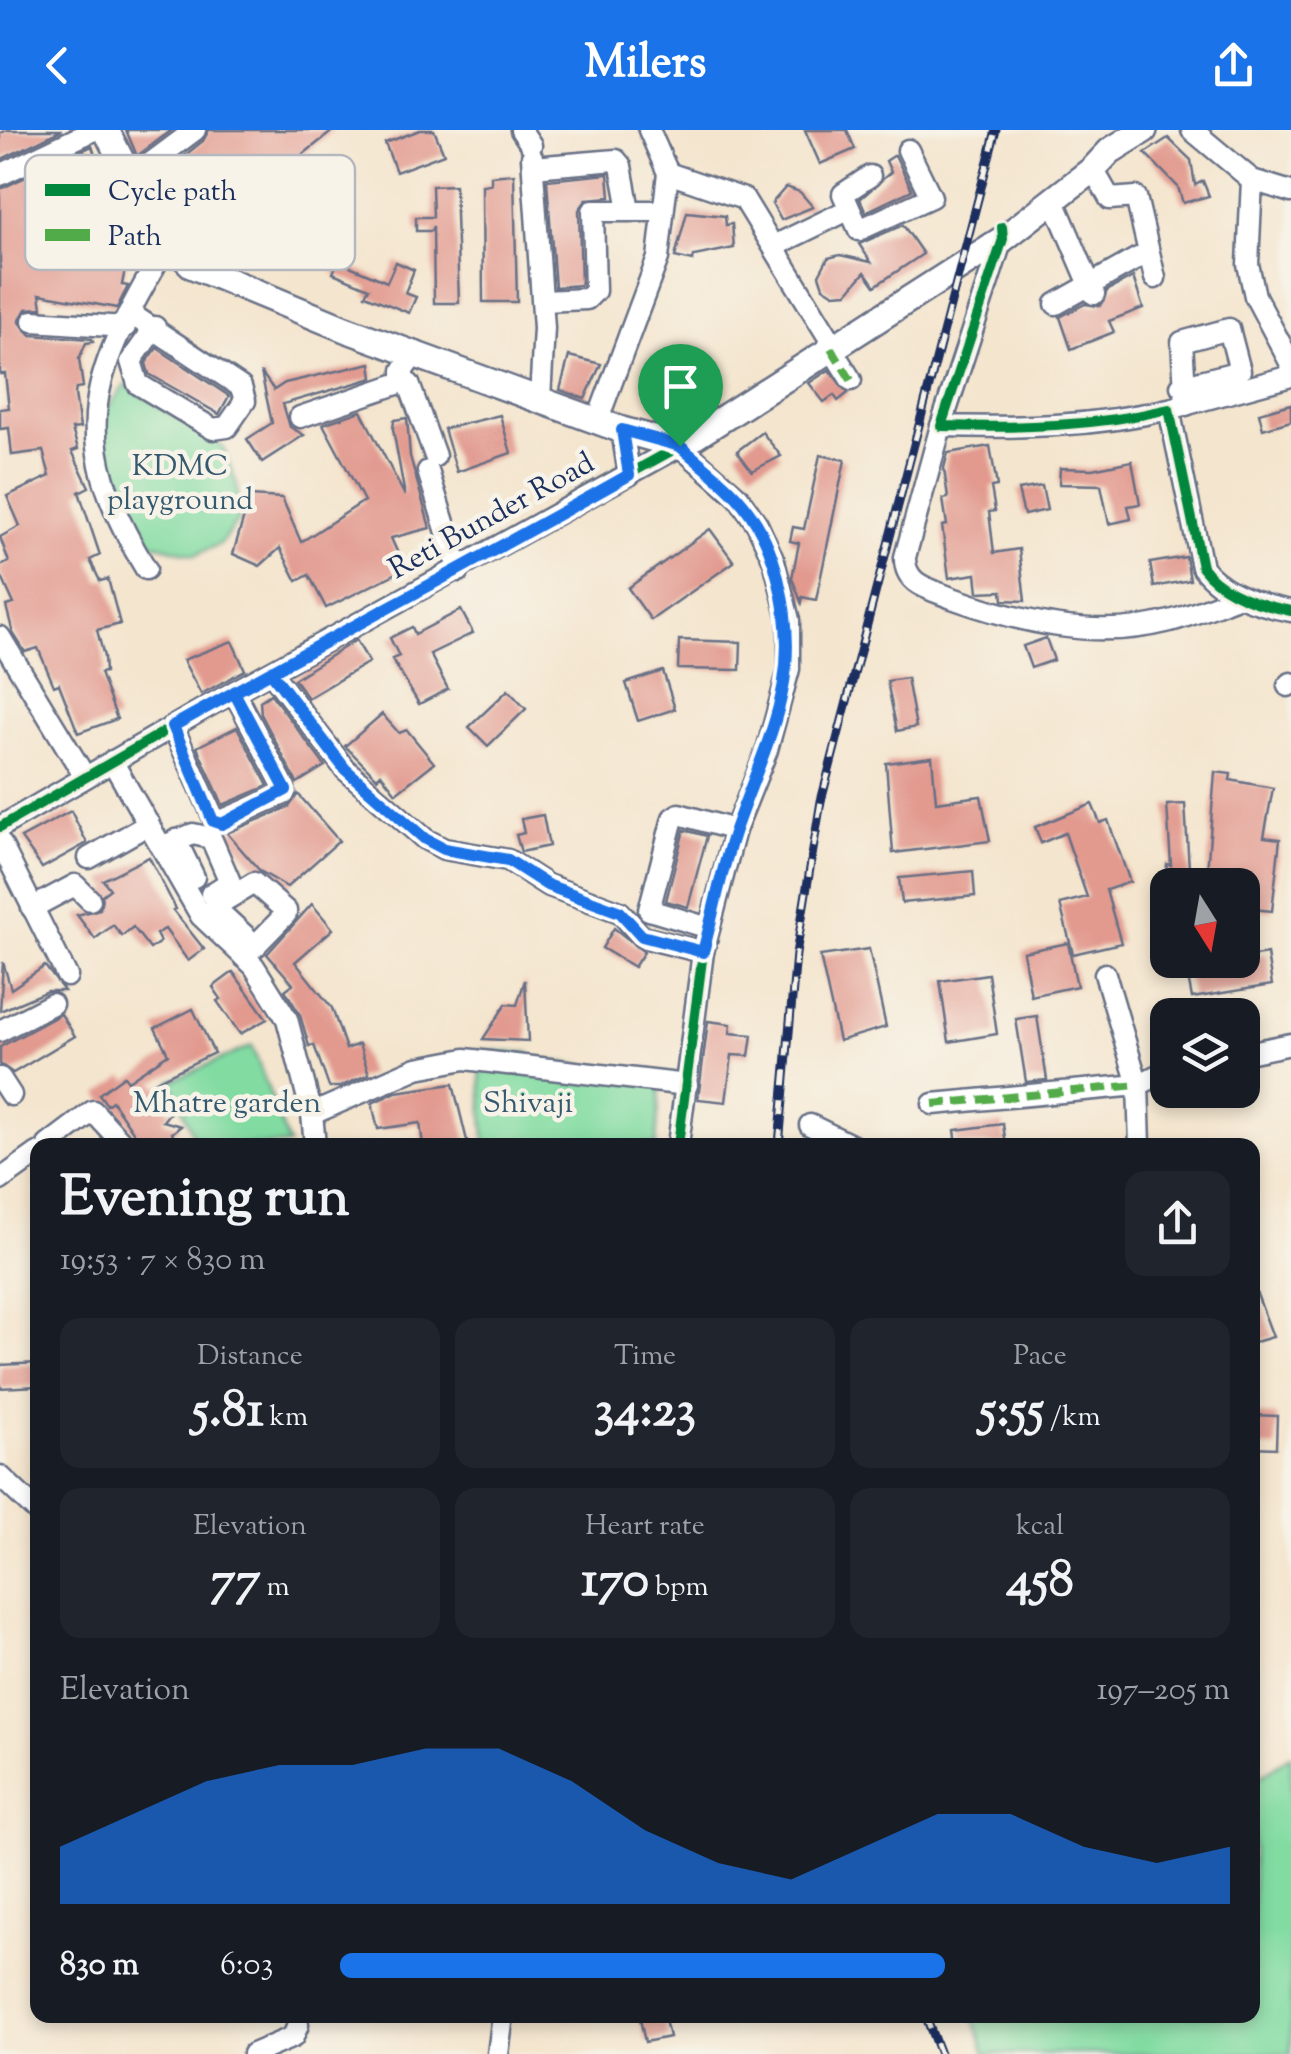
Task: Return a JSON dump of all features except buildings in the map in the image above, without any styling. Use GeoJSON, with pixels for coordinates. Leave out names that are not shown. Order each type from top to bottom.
{"type":"FeatureCollection","features":[{"type":"Feature","properties":{"kind":"main road"},"geometry":{"type":"LineString","coordinates":[[106,130],[120,155]]}},
{"type":"Feature","properties":{"kind":"main road","name":"Reti Bunder Road"},"geometry":{"type":"LineString","coordinates":[[680,446],[861,326],[877,322],[1054,201],[1144,130]]}},
{"type":"Feature","properties":{"kind":"main road"},"geometry":{"type":"LineString","coordinates":[[1002,233],[1095,156],[1102,160]]}},
{"type":"Feature","properties":{"kind":"main road"},"geometry":{"type":"LineString","coordinates":[[202,270],[345,329],[680,446]]}},
{"type":"Feature","properties":{"kind":"street"},"geometry":{"type":"LineString","coordinates":[[42,155],[94,130]]}},
{"type":"Feature","properties":{"kind":"street"},"geometry":{"type":"LineString","coordinates":[[161,155],[195,130]]}},
{"type":"Feature","properties":{"kind":"street"},"geometry":{"type":"LineString","coordinates":[[629,475],[610,424],[658,258],[668,173],[649,130]]}},
{"type":"Feature","properties":{"kind":"street"},"geometry":{"type":"LineString","coordinates":[[1207,134],[1252,180],[1291,192]]}},
{"type":"Feature","properties":{"kind":"street"},"geometry":{"type":"LineString","coordinates":[[540,400],[542,301],[529,150],[616,160],[621,166],[629,210]]}},
{"type":"Feature","properties":{"kind":"street"},"geometry":{"type":"LineString","coordinates":[[870,176],[845,190],[842,198],[856,227],[863,230],[929,199],[908,150]]}},
{"type":"Feature","properties":{"kind":"street"},"geometry":{"type":"LineString","coordinates":[[1102,160],[1110,199],[1136,196],[1154,278]]}},
{"type":"Feature","properties":{"kind":"street"},"geometry":{"type":"LineString","coordinates":[[0,175],[25,163]]}},
{"type":"Feature","properties":{"kind":"street"},"geometry":{"type":"LineString","coordinates":[[668,173],[744,199],[776,245],[852,380]]}},
{"type":"Feature","properties":{"kind":"street"},"geometry":{"type":"LineString","coordinates":[[1252,180],[1248,264],[1255,296],[1291,364]]}},
{"type":"Feature","properties":{"kind":"street"},"geometry":{"type":"LineString","coordinates":[[1054,201],[1092,289]]}},
{"type":"Feature","properties":{"kind":"street"},"geometry":{"type":"LineString","coordinates":[[542,301],[592,296],[596,285],[591,214],[596,210],[663,211]]}},
{"type":"Feature","properties":{"kind":"street"},"geometry":{"type":"LineString","coordinates":[[776,245],[848,210]]}},
{"type":"Feature","properties":{"kind":"street"},"geometry":{"type":"LineString","coordinates":[[1002,233],[941,426],[904,569],[915,583],[992,612],[1050,626],[1164,623],[1240,596]]}},
{"type":"Feature","properties":{"kind":"street"},"geometry":{"type":"LineString","coordinates":[[1056,304],[1092,289],[1138,258]]}},
{"type":"Feature","properties":{"kind":"street"},"geometry":{"type":"LineString","coordinates":[[146,570],[109,501],[92,428],[96,396],[154,270]]}},
{"type":"Feature","properties":{"kind":"street"},"geometry":{"type":"LineString","coordinates":[[34,321],[128,321],[155,328],[241,387],[245,401],[227,426],[213,429],[138,384],[131,362],[155,328]]}},
{"type":"Feature","properties":{"kind":"street"},"geometry":{"type":"LineString","coordinates":[[403,382],[403,370],[416,352]]}},
{"type":"Feature","properties":{"kind":"street"},"geometry":{"type":"LineString","coordinates":[[941,426],[1016,428],[1134,418],[1178,400],[1291,376]]}},
{"type":"Feature","properties":{"kind":"street"},"geometry":{"type":"LineString","coordinates":[[300,417],[403,382],[409,384],[459,571]]}},
{"type":"Feature","properties":{"kind":"street"},"geometry":{"type":"LineString","coordinates":[[1178,400],[1202,567],[1212,580],[1240,596],[1291,611]]}},
{"type":"Feature","properties":{"kind":"street"},"geometry":{"type":"LineString","coordinates":[[679,1138],[703,952],[735,830],[780,706],[789,669],[789,620],[774,561],[757,524],[738,497],[680,446]]}},
{"type":"Feature","properties":{"kind":"street","name":"Reti Bunder Road"},"geometry":{"type":"LineString","coordinates":[[0,828],[173,726],[680,446]]}},
{"type":"Feature","properties":{"kind":"street"},"geometry":{"type":"LineString","coordinates":[[0,638],[85,777]]}},
{"type":"Feature","properties":{"kind":"street"},"geometry":{"type":"LineString","coordinates":[[271,672],[345,769],[425,839],[444,849],[508,860],[547,885],[620,912],[642,936],[703,952]]}},
{"type":"Feature","properties":{"kind":"street"},"geometry":{"type":"LineString","coordinates":[[173,726],[216,823],[284,794],[284,787],[234,692]]}},
{"type":"Feature","properties":{"kind":"street"},"geometry":{"type":"LineString","coordinates":[[112,761],[149,824],[170,843],[201,916],[250,951],[287,1019],[312,1114],[314,1138]]}},
{"type":"Feature","properties":{"kind":"street"},"geometry":{"type":"LineString","coordinates":[[710,928],[649,910],[673,818],[679,814],[735,830]]}},
{"type":"Feature","properties":{"kind":"street"},"geometry":{"type":"LineString","coordinates":[[89,858],[149,824]]}},
{"type":"Feature","properties":{"kind":"street"},"geometry":{"type":"LineString","coordinates":[[0,842],[66,976]]}},
{"type":"Feature","properties":{"kind":"street"},"geometry":{"type":"LineString","coordinates":[[32,908],[76,885],[90,900]]}},
{"type":"Feature","properties":{"kind":"street"},"geometry":{"type":"LineString","coordinates":[[1105,974],[1138,1085],[1140,1138]]}},
{"type":"Feature","properties":{"kind":"street"},"geometry":{"type":"LineString","coordinates":[[0,1031],[52,1004]]}},
{"type":"Feature","properties":{"kind":"street"},"geometry":{"type":"LineString","coordinates":[[1260,1050],[1291,1044]]}},
{"type":"Feature","properties":{"kind":"street"},"geometry":{"type":"LineString","coordinates":[[312,1114],[418,1068],[458,1060],[687,1085]]}},
{"type":"Feature","properties":{"kind":"street"},"geometry":{"type":"LineString","coordinates":[[933,1104],[1138,1085],[1150,1075]]}},
{"type":"Feature","properties":{"kind":"street"},"geometry":{"type":"LineString","coordinates":[[57,1138],[93,1111],[118,1138]]}},
{"type":"Feature","properties":{"kind":"street"},"geometry":{"type":"LineString","coordinates":[[810,1124],[837,1138]]}},
{"type":"Feature","properties":{"kind":"street"},"geometry":{"type":"LineString","coordinates":[[0,1180],[30,1159]]}},
{"type":"Feature","properties":{"kind":"street"},"geometry":{"type":"LineString","coordinates":[[5,1488],[30,1506]]}},
{"type":"Feature","properties":{"kind":"street"},"geometry":{"type":"LineString","coordinates":[[253,2054],[293,2036],[298,2023]]}},
{"type":"Feature","properties":{"kind":"street"},"geometry":{"type":"LineString","coordinates":[[498,2054],[502,2023]]}},
{"type":"Feature","properties":{"kind":"green space","name":"KDMC playground"},"geometry":{"type":"Polygon","coordinates":[[[125,385],[223,447],[237,485],[239,519],[220,544],[195,555],[151,543],[108,457],[102,416],[125,385]]]}},
{"type":"Feature","properties":{"kind":"green space","name":"Mhatre garden"},"geometry":{"type":"Polygon","coordinates":[[[252,1046],[286,1138],[194,1138],[171,1081],[252,1046]]]}},
{"type":"Feature","properties":{"kind":"green space","name":"Shivaji"},"geometry":{"type":"Polygon","coordinates":[[[479,1050],[529,1053],[529,1058],[661,1076],[657,1138],[485,1138],[479,1050]]]}},
{"type":"Feature","properties":{"kind":"green space"},"geometry":{"type":"Polygon","coordinates":[[[1291,1755],[1291,2054],[986,2054],[976,2023],[1260,2023],[1260,1777],[1291,1755]]]}},
{"type":"Feature","properties":{"kind":"railway"},"geometry":{"type":"LineString","coordinates":[[780,1138],[796,954],[821,801],[996,130]]}},
{"type":"Feature","properties":{"kind":"railway"},"geometry":{"type":"LineString","coordinates":[[928,2023],[940,2054]]}},
{"type":"Feature","properties":{"kind":"marked path"},"geometry":{"type":"LineString","coordinates":[[831,348],[851,380]]}},
{"type":"Feature","properties":{"kind":"marked path"},"geometry":{"type":"LineString","coordinates":[[933,1104],[1138,1085]]}},
{"type":"Feature","properties":{"kind":"cycle path"},"geometry":{"type":"LineString","coordinates":[[1002,227],[1003,239],[941,426],[1056,425],[1113,420],[1169,409],[1202,567],[1231,591],[1254,602],[1291,611]]}},
{"type":"Feature","properties":{"kind":"cycle path"},"geometry":{"type":"LineString","coordinates":[[0,827],[205,708],[680,446],[738,497],[757,524],[774,561],[789,620],[789,669],[767,750],[735,830],[703,952],[679,1138]]}},
{"type":"Feature","properties":{"kind":"route"},"geometry":{"type":"LineString","coordinates":[[680,446],[622,430],[629,475],[234,692],[286,790],[222,824],[213,821],[173,726],[205,708],[271,672],[345,769],[425,839],[444,849],[508,860],[560,891],[612,907],[635,933],[703,952],[735,830],[780,706],[789,669],[789,620],[774,561],[757,524],[738,497],[680,446]]}}]}
